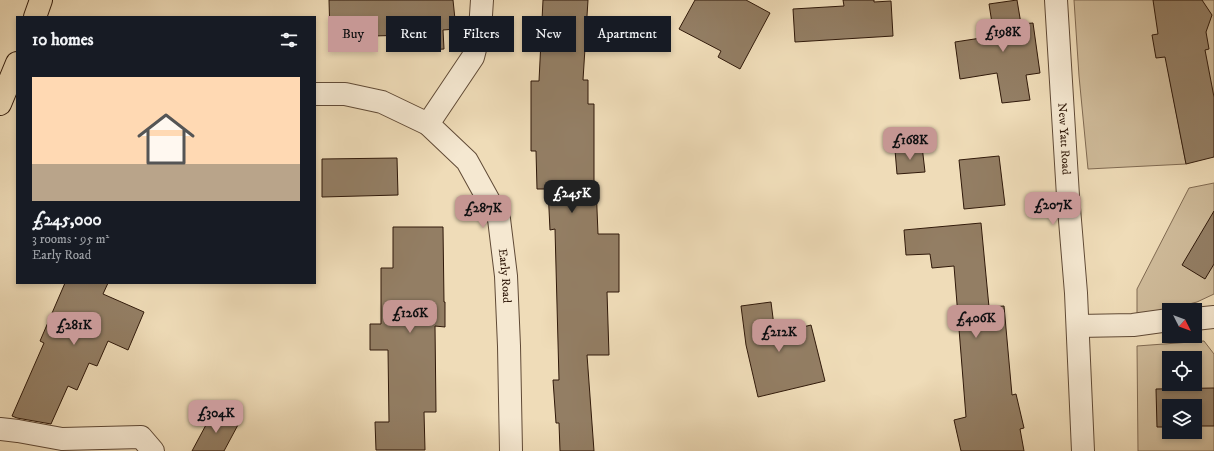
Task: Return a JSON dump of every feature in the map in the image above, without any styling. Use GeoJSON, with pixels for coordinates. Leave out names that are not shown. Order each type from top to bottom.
{"type":"FeatureCollection","features":[{"type":"Feature","properties":{"kind":"main road"},"geometry":{"type":"LineString","coordinates":[[35,16],[41,0]]}},
{"type":"Feature","properties":{"kind":"main road"},"geometry":{"type":"LineString","coordinates":[[0,104],[16,65]]}},
{"type":"Feature","properties":{"kind":"street"},"geometry":{"type":"LineString","coordinates":[[428,124],[473,57],[480,30],[482,0]]}},
{"type":"Feature","properties":{"kind":"street","name":"New Yatt Road"},"geometry":{"type":"LineString","coordinates":[[1056,0],[1068,196],[1078,326],[1083,451]]}},
{"type":"Feature","properties":{"kind":"street","name":"Early Road"},"geometry":{"type":"LineString","coordinates":[[316,94],[345,94],[382,102],[428,124],[467,161],[499,219],[506,276],[511,451]]}},
{"type":"Feature","properties":{"kind":"street"},"geometry":{"type":"LineString","coordinates":[[1202,318],[1214,317]]}},
{"type":"Feature","properties":{"kind":"street"},"geometry":{"type":"LineString","coordinates":[[1078,326],[1133,325],[1162,321]]}},
{"type":"Feature","properties":{"kind":"street"},"geometry":{"type":"LineString","coordinates":[[0,429],[62,439],[141,437],[153,451]]}},
{"type":"Feature","properties":{"kind":"shaded area"},"geometry":{"type":"Polygon","coordinates":[[[1074,0],[1214,0],[1214,97],[1170,80],[1186,164],[1088,169],[1079,76],[1074,0]]]}},
{"type":"Feature","properties":{"kind":"shaded area"},"geometry":{"type":"Polygon","coordinates":[[[1214,183],[1214,294],[1193,303],[1162,303],[1162,311],[1137,317],[1137,289],[1189,188],[1214,183]]]}},
{"type":"Feature","properties":{"kind":"shaded area"},"geometry":{"type":"Polygon","coordinates":[[[1202,341],[1204,341],[1214,354],[1214,451],[1138,451],[1137,346],[1202,343],[1202,341]]]}},
{"type":"Feature","properties":{"kind":"building"},"geometry":{"type":"Polygon","coordinates":[[[329,0],[453,0],[455,16],[449,16],[449,30],[443,30],[444,49],[441,49],[441,16],[386,16],[386,36],[378,36],[378,16],[329,16],[329,0]]]}},
{"type":"Feature","properties":{"kind":"building"},"geometry":{"type":"Polygon","coordinates":[[[543,0],[588,0],[587,16],[584,16],[585,52],[583,80],[588,80],[588,104],[594,104],[594,185],[596,185],[598,234],[619,234],[619,292],[607,292],[609,355],[587,355],[594,451],[560,451],[559,423],[556,423],[553,380],[559,380],[555,229],[550,230],[548,189],[537,189],[536,151],[531,151],[531,81],[539,81],[540,52],[576,52],[576,16],[542,16],[543,0]]]}},
{"type":"Feature","properties":{"kind":"building"},"geometry":{"type":"Polygon","coordinates":[[[695,0],[746,0],[770,13],[740,69],[718,57],[721,51],[679,29],[695,0]]]}},
{"type":"Feature","properties":{"kind":"building"},"geometry":{"type":"Polygon","coordinates":[[[843,0],[874,0],[874,2],[891,1],[893,36],[795,42],[793,9],[844,6],[843,0]]]}},
{"type":"Feature","properties":{"kind":"building"},"geometry":{"type":"Polygon","coordinates":[[[1017,0],[1021,24],[1033,23],[1040,73],[1026,75],[1030,100],[1002,103],[997,73],[960,79],[955,42],[994,36],[989,4],[1017,0]]]}},
{"type":"Feature","properties":{"kind":"building"},"geometry":{"type":"Polygon","coordinates":[[[1153,0],[1202,0],[1212,15],[1206,32],[1209,49],[1205,50],[1214,97],[1214,157],[1186,164],[1165,57],[1156,58],[1152,35],[1158,34],[1153,0]]]}},
{"type":"Feature","properties":{"kind":"building"},"geometry":{"type":"Polygon","coordinates":[[[922,146],[925,172],[897,174],[895,150],[922,146]]]}},
{"type":"Feature","properties":{"kind":"building"},"geometry":{"type":"Polygon","coordinates":[[[999,156],[1005,205],[964,209],[959,160],[999,156]]]}},
{"type":"Feature","properties":{"kind":"building"},"geometry":{"type":"Polygon","coordinates":[[[397,158],[398,195],[322,197],[322,159],[397,158]]]}},
{"type":"Feature","properties":{"kind":"building"},"geometry":{"type":"Polygon","coordinates":[[[1214,211],[1214,264],[1205,279],[1182,265],[1214,211]]]}},
{"type":"Feature","properties":{"kind":"building"},"geometry":{"type":"Polygon","coordinates":[[[981,223],[989,307],[1004,306],[1012,395],[1016,394],[1024,428],[1020,429],[1024,451],[961,451],[954,420],[966,417],[954,266],[932,268],[930,254],[906,255],[904,230],[981,223]]]}},
{"type":"Feature","properties":{"kind":"building"},"geometry":{"type":"Polygon","coordinates":[[[393,227],[443,227],[445,327],[435,326],[436,412],[424,412],[425,450],[376,450],[375,422],[389,422],[388,350],[370,350],[370,324],[381,324],[381,268],[393,268],[393,227]]]}},
{"type":"Feature","properties":{"kind":"building"},"geometry":{"type":"Polygon","coordinates":[[[65,284],[108,284],[103,294],[144,312],[128,350],[108,341],[97,366],[89,363],[77,390],[68,386],[51,424],[12,416],[44,343],[40,341],[65,284]]]}},
{"type":"Feature","properties":{"kind":"building"},"geometry":{"type":"Polygon","coordinates":[[[771,302],[775,334],[811,325],[825,381],[758,397],[746,345],[741,306],[771,302]]]}},
{"type":"Feature","properties":{"kind":"building"},"geometry":{"type":"Polygon","coordinates":[[[1202,388],[1214,388],[1214,426],[1202,426],[1202,399],[1162,399],[1162,427],[1157,427],[1156,389],[1162,389],[1162,391],[1202,391],[1202,388]]]}},
{"type":"Feature","properties":{"kind":"building"},"geometry":{"type":"Polygon","coordinates":[[[214,410],[239,423],[224,451],[192,451],[214,410]]]}}]}
